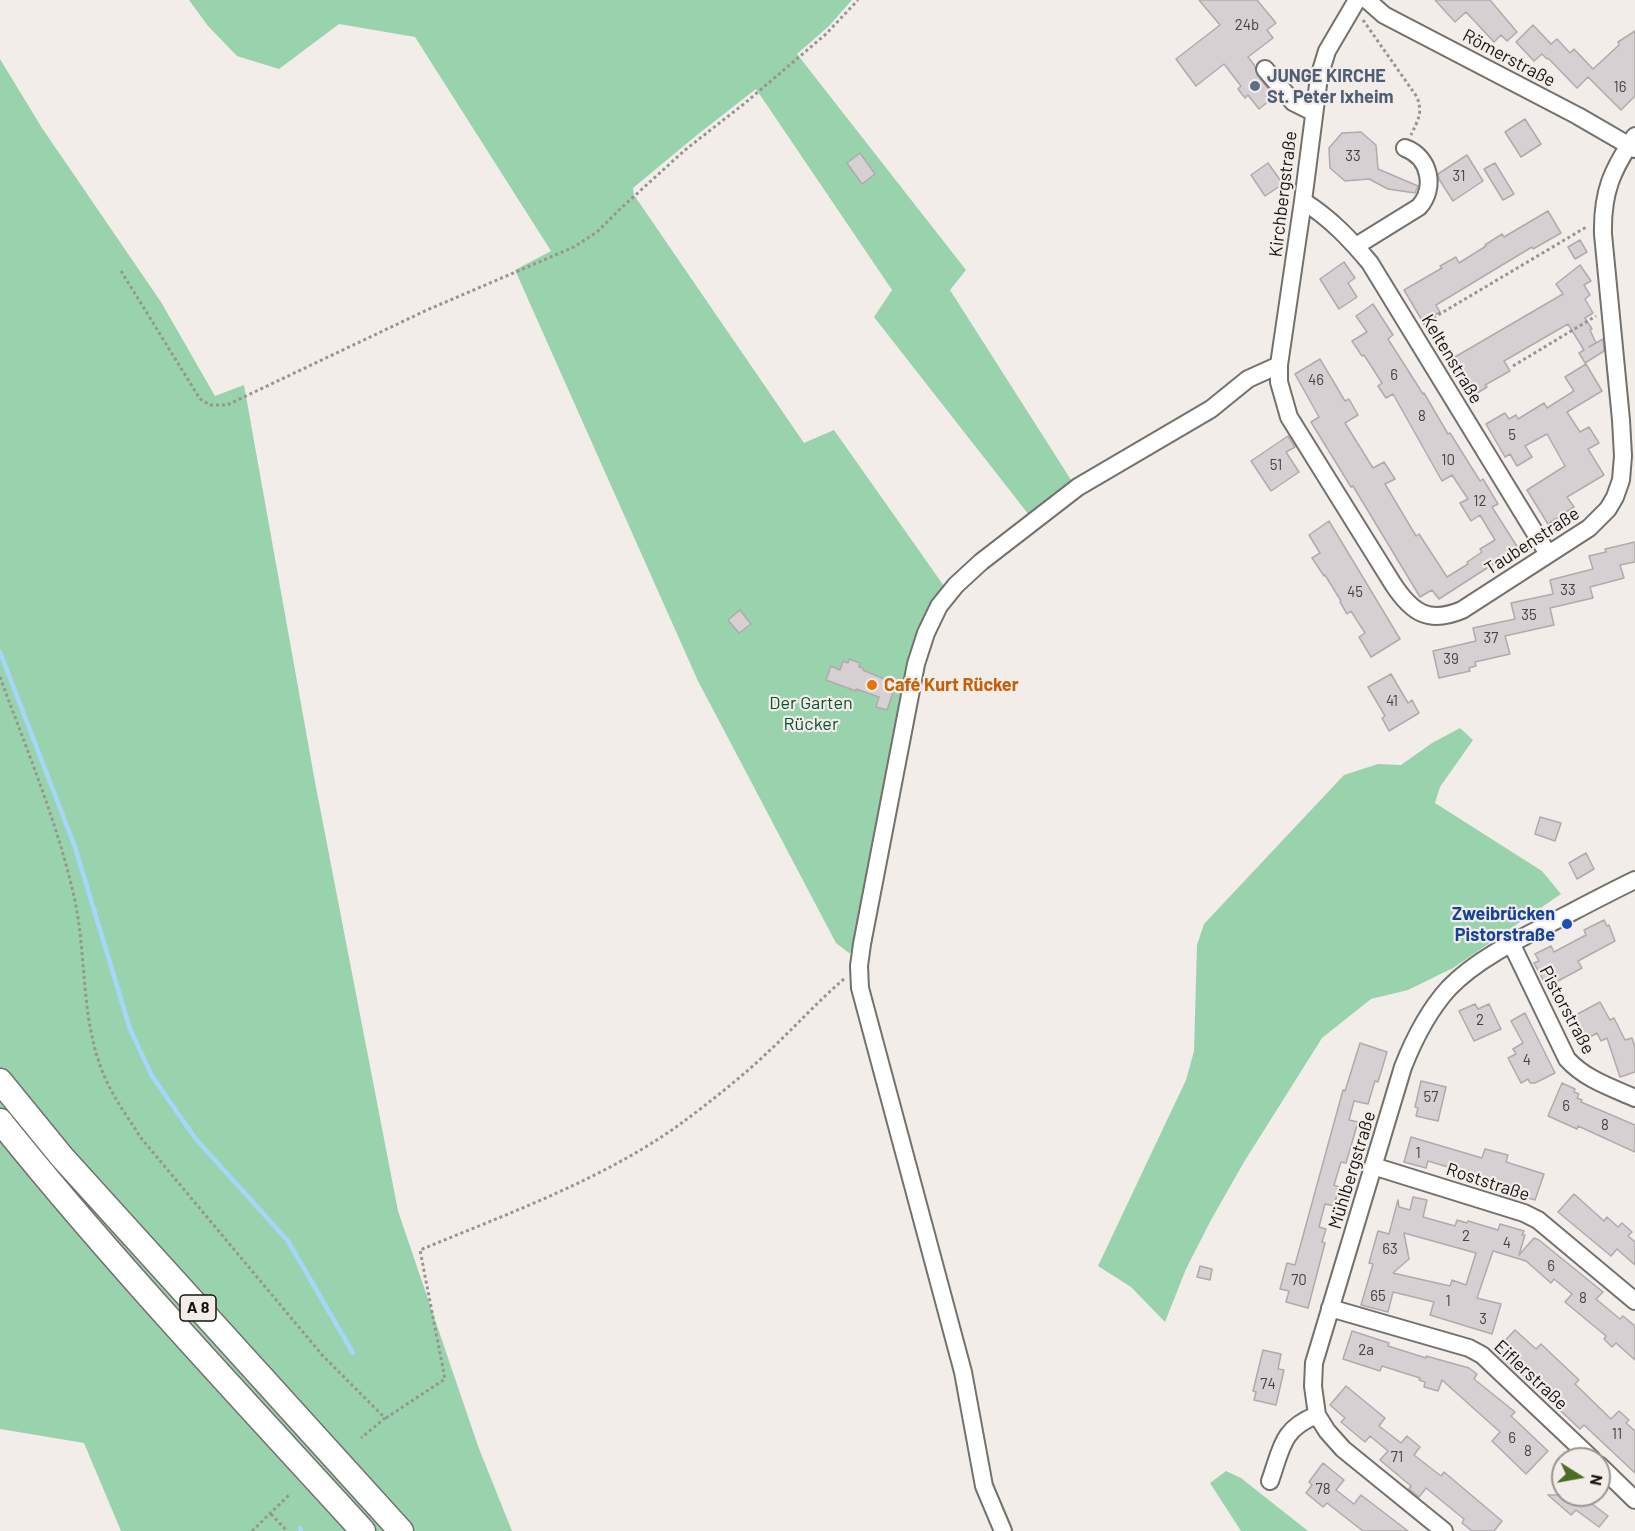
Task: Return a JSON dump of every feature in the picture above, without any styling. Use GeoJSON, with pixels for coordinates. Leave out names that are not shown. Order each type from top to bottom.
{"type":"FeatureCollection","features":[{"type":"Feature","properties":{"kind":"highway","name":"A 8"},"geometry":{"type":"LineString","coordinates":[[0,1081],[77,1175],[401,1531]]}},
{"type":"Feature","properties":{"kind":"highway","name":"A 8"},"geometry":{"type":"LineString","coordinates":[[0,1121],[128,1274],[363,1531]]}},
{"type":"Feature","properties":{"kind":"street","name":"Kirchbergstraße"},"geometry":{"type":"LineString","coordinates":[[1279,365],[1318,77],[1327,51],[1359,2]]}},
{"type":"Feature","properties":{"kind":"street","name":"Römerstraße"},"geometry":{"type":"LineString","coordinates":[[1359,2],[1633,143]]}},
{"type":"Feature","properties":{"kind":"street"},"geometry":{"type":"LineString","coordinates":[[1265,69],[1293,102],[1313,111]]}},
{"type":"Feature","properties":{"kind":"street","name":"Taubenstraße"},"geometry":{"type":"LineString","coordinates":[[1279,365],[1281,391],[1289,417],[1404,601],[1418,612],[1433,617],[1450,615],[1462,609],[1598,520],[1612,503],[1621,480],[1623,456],[1621,420],[1602,218],[1609,180],[1633,143]]}},
{"type":"Feature","properties":{"kind":"street"},"geometry":{"type":"LineString","coordinates":[[1356,246],[1424,202],[1429,184],[1422,158],[1415,151],[1405,148]]}},
{"type":"Feature","properties":{"kind":"street","name":"Keltenstraße"},"geometry":{"type":"LineString","coordinates":[[1303,201],[1323,214],[1370,263],[1548,554]]}},
{"type":"Feature","properties":{"kind":"street"},"geometry":{"type":"LineString","coordinates":[[1004,1531],[984,1486],[963,1372],[860,988],[859,966],[916,664],[926,633],[939,606],[956,585],[981,562],[1078,487],[1210,409],[1248,379],[1279,365]]}},
{"type":"Feature","properties":{"kind":"street","name":"Mühlbergstraße"},"geometry":{"type":"LineString","coordinates":[[1443,1531],[1343,1449],[1317,1415],[1313,1386],[1314,1364],[1330,1308],[1403,1067],[1424,1023],[1449,988],[1468,971],[1511,943],[1635,880]]}},
{"type":"Feature","properties":{"kind":"street","name":"Pistorstraße"},"geometry":{"type":"LineString","coordinates":[[1511,943],[1567,1059],[1578,1071],[1591,1079],[1635,1098]]}},
{"type":"Feature","properties":{"kind":"street","name":"Roststraße"},"geometry":{"type":"LineString","coordinates":[[1373,1166],[1524,1213],[1538,1220],[1635,1301]]}},
{"type":"Feature","properties":{"kind":"street","name":"Eiflerstraße"},"geometry":{"type":"LineString","coordinates":[[1330,1308],[1469,1348],[1482,1355],[1579,1447]]}},
{"type":"Feature","properties":{"kind":"street"},"geometry":{"type":"LineString","coordinates":[[1270,1481],[1290,1431],[1296,1424],[1317,1415]]}},
{"type":"Feature","properties":{"kind":"street"},"geometry":{"type":"LineString","coordinates":[[1611,1477],[1635,1500]]}},
{"type":"Feature","properties":{"kind":"path"},"geometry":{"type":"LineString","coordinates":[[121,270],[200,399],[210,405],[227,405],[427,310],[574,247],[597,232],[685,150],[745,103],[826,34],[858,0]]}},
{"type":"Feature","properties":{"kind":"path"},"geometry":{"type":"LineString","coordinates":[[1359,2],[1417,97],[1421,108],[1420,117],[1405,148]]}},
{"type":"Feature","properties":{"kind":"path"},"geometry":{"type":"LineString","coordinates":[[1411,330],[1602,218]]}},
{"type":"Feature","properties":{"kind":"path"},"geometry":{"type":"LineString","coordinates":[[1513,366],[1594,317]]}},
{"type":"Feature","properties":{"kind":"path"},"geometry":{"type":"LineString","coordinates":[[0,677],[67,865],[76,906],[88,1012],[105,1078],[141,1138],[323,1356],[385,1418]]}},
{"type":"Feature","properties":{"kind":"path"},"geometry":{"type":"LineString","coordinates":[[361,1438],[385,1418],[445,1379],[420,1250],[532,1203],[648,1145],[683,1122],[767,1054],[833,988],[859,966]]}},
{"type":"Feature","properties":{"kind":"path"},"geometry":{"type":"LineString","coordinates":[[252,1531],[290,1494]]}},
{"type":"Feature","properties":{"kind":"path"},"geometry":{"type":"LineString","coordinates":[[271,1514],[287,1531]]}},
{"type":"Feature","properties":{"kind":"green space","name":"Der Garten Rücker"},"geometry":{"type":"Polygon","coordinates":[[[189,0],[852,0],[829,26],[797,54],[966,270],[950,290],[1073,483],[1029,515],[874,317],[892,290],[756,89],[633,188],[634,195],[804,443],[834,430],[944,586],[924,625],[904,688],[855,951],[849,953],[836,943],[698,681],[515,270],[551,251],[415,37],[339,24],[279,69],[237,56],[208,26],[189,0]]]}},
{"type":"Feature","properties":{"kind":"green space"},"geometry":{"type":"Polygon","coordinates":[[[0,59],[42,128],[161,302],[215,396],[244,385],[315,782],[398,1211],[478,1446],[512,1531],[121,1531],[84,1443],[0,1429],[0,59]]]}},
{"type":"Feature","properties":{"kind":"green space"},"geometry":{"type":"Polygon","coordinates":[[[1460,728],[1473,740],[1440,787],[1435,803],[1542,871],[1561,894],[1453,968],[1408,990],[1371,999],[1322,1038],[1244,1162],[1211,1220],[1186,1269],[1165,1322],[1131,1287],[1098,1266],[1186,1080],[1194,1051],[1197,945],[1204,924],[1344,775],[1378,764],[1401,765],[1432,743],[1460,728]]]}},
{"type":"Feature","properties":{"kind":"green space"},"geometry":{"type":"Polygon","coordinates":[[[1226,1471],[1241,1478],[1308,1531],[1241,1531],[1210,1483],[1226,1471]]]}},
{"type":"Feature","properties":{"kind":"building"},"geometry":{"type":"Polygon","coordinates":[[[1199,0],[1257,0],[1276,23],[1267,30],[1273,38],[1248,57],[1255,66],[1257,75],[1271,92],[1266,96],[1269,101],[1259,109],[1248,95],[1245,98],[1238,89],[1241,86],[1224,64],[1196,86],[1176,59],[1220,25],[1199,0]]]}},
{"type":"Feature","properties":{"kind":"building"},"geometry":{"type":"Polygon","coordinates":[[[1435,0],[1490,0],[1517,32],[1507,41],[1501,35],[1494,42],[1466,12],[1455,22],[1435,0]]]}},
{"type":"Feature","properties":{"kind":"building"},"geometry":{"type":"Polygon","coordinates":[[[1533,25],[1551,44],[1557,39],[1570,53],[1574,49],[1593,69],[1619,45],[1618,42],[1635,31],[1635,96],[1621,110],[1588,77],[1577,88],[1542,54],[1534,61],[1516,42],[1533,25]]]}},
{"type":"Feature","properties":{"kind":"building"},"geometry":{"type":"Polygon","coordinates":[[[1525,119],[1541,144],[1521,157],[1505,132],[1525,119]]]}},
{"type":"Feature","properties":{"kind":"building"},"geometry":{"type":"Polygon","coordinates":[[[1361,132],[1376,145],[1378,169],[1418,186],[1415,193],[1388,189],[1369,179],[1345,181],[1330,168],[1329,148],[1342,133],[1361,132]]]}},
{"type":"Feature","properties":{"kind":"building"},"geometry":{"type":"Polygon","coordinates":[[[860,153],[875,174],[862,184],[847,163],[860,153]]]}},
{"type":"Feature","properties":{"kind":"building"},"geometry":{"type":"Polygon","coordinates":[[[1467,155],[1483,181],[1453,201],[1438,174],[1467,155]]]}},
{"type":"Feature","properties":{"kind":"building"},"geometry":{"type":"Polygon","coordinates":[[[1268,163],[1283,184],[1265,196],[1251,175],[1268,163]]]}},
{"type":"Feature","properties":{"kind":"building"},"geometry":{"type":"Polygon","coordinates":[[[1495,163],[1514,194],[1503,200],[1484,169],[1495,163]]]}},
{"type":"Feature","properties":{"kind":"building"},"geometry":{"type":"Polygon","coordinates":[[[1548,211],[1561,233],[1533,249],[1532,247],[1436,305],[1440,312],[1423,322],[1404,290],[1456,257],[1459,263],[1502,234],[1504,237],[1548,211]]]}},
{"type":"Feature","properties":{"kind":"building"},"geometry":{"type":"Polygon","coordinates":[[[1580,240],[1587,252],[1575,259],[1568,247],[1580,240]]]}},
{"type":"Feature","properties":{"kind":"building"},"geometry":{"type":"Polygon","coordinates":[[[1344,262],[1355,278],[1348,283],[1357,297],[1339,309],[1320,279],[1344,262]]]}},
{"type":"Feature","properties":{"kind":"building"},"geometry":{"type":"Polygon","coordinates":[[[1580,265],[1591,281],[1584,285],[1590,295],[1585,299],[1593,313],[1585,318],[1592,329],[1590,330],[1596,343],[1603,339],[1604,351],[1585,363],[1579,353],[1584,350],[1568,324],[1504,361],[1510,371],[1485,385],[1487,387],[1471,397],[1448,361],[1563,294],[1556,284],[1580,265]]]}},
{"type":"Feature","properties":{"kind":"building"},"geometry":{"type":"Polygon","coordinates":[[[1373,304],[1393,335],[1388,339],[1448,434],[1450,433],[1480,481],[1483,479],[1498,504],[1492,507],[1518,548],[1439,599],[1432,590],[1420,597],[1353,486],[1351,487],[1311,422],[1319,417],[1295,374],[1320,359],[1345,401],[1349,399],[1358,415],[1345,423],[1373,468],[1384,462],[1395,479],[1385,484],[1416,536],[1419,534],[1447,577],[1482,552],[1480,549],[1495,540],[1480,515],[1471,521],[1460,503],[1468,499],[1452,475],[1442,481],[1393,394],[1386,398],[1378,386],[1382,383],[1352,341],[1367,332],[1356,316],[1373,304]]]}},
{"type":"Feature","properties":{"kind":"building"},"geometry":{"type":"Polygon","coordinates":[[[1586,364],[1602,391],[1567,412],[1580,432],[1589,427],[1599,443],[1588,449],[1604,475],[1567,497],[1574,507],[1548,524],[1527,490],[1565,466],[1547,434],[1525,446],[1532,457],[1517,466],[1510,454],[1505,457],[1486,424],[1505,413],[1509,419],[1516,415],[1518,419],[1544,403],[1547,408],[1574,391],[1565,377],[1586,364]]]}},
{"type":"Feature","properties":{"kind":"building"},"geometry":{"type":"Polygon","coordinates":[[[1288,436],[1295,447],[1286,452],[1299,472],[1271,491],[1251,461],[1288,436]]]}},
{"type":"Feature","properties":{"kind":"building"},"geometry":{"type":"Polygon","coordinates":[[[1329,521],[1400,639],[1371,657],[1359,637],[1365,633],[1351,611],[1347,614],[1325,575],[1312,558],[1320,553],[1309,535],[1329,521]]]}},
{"type":"Feature","properties":{"kind":"building"},"geometry":{"type":"Polygon","coordinates":[[[1635,542],[1635,562],[1620,565],[1624,578],[1590,587],[1593,598],[1550,608],[1554,625],[1505,636],[1510,654],[1475,662],[1476,666],[1469,668],[1470,671],[1439,678],[1433,651],[1476,641],[1473,628],[1515,619],[1511,603],[1553,594],[1550,580],[1593,569],[1589,556],[1606,552],[1605,549],[1635,542]]]}},
{"type":"Feature","properties":{"kind":"building"},"geometry":{"type":"Polygon","coordinates":[[[740,610],[751,624],[739,633],[728,620],[740,610]]]}},
{"type":"Feature","properties":{"kind":"building"},"geometry":{"type":"Polygon","coordinates":[[[849,659],[860,663],[859,667],[863,670],[896,684],[887,710],[876,707],[879,697],[826,680],[831,666],[840,670],[843,661],[848,663],[849,659]]]}},
{"type":"Feature","properties":{"kind":"building"},"geometry":{"type":"Polygon","coordinates":[[[1391,674],[1408,703],[1412,700],[1419,713],[1389,731],[1382,718],[1385,716],[1368,687],[1391,674]]]}},
{"type":"Feature","properties":{"kind":"building"},"geometry":{"type":"Polygon","coordinates":[[[1540,817],[1561,823],[1555,841],[1535,834],[1540,817]]]}},
{"type":"Feature","properties":{"kind":"building"},"geometry":{"type":"Polygon","coordinates":[[[1586,853],[1594,869],[1577,879],[1569,863],[1586,853]]]}},
{"type":"Feature","properties":{"kind":"building"},"geometry":{"type":"Polygon","coordinates":[[[1604,920],[1607,926],[1609,925],[1615,941],[1578,961],[1582,968],[1547,987],[1534,963],[1539,961],[1535,954],[1551,946],[1554,952],[1586,935],[1584,930],[1604,920]]]}},
{"type":"Feature","properties":{"kind":"building"},"geometry":{"type":"Polygon","coordinates":[[[1600,1002],[1610,1020],[1614,1018],[1625,1040],[1632,1038],[1635,1048],[1635,1072],[1620,1077],[1607,1038],[1601,1041],[1597,1033],[1585,1040],[1572,1017],[1600,1002]]]}},
{"type":"Feature","properties":{"kind":"building"},"geometry":{"type":"Polygon","coordinates":[[[1475,1004],[1478,1009],[1489,1004],[1501,1029],[1474,1041],[1459,1011],[1475,1004]]]}},
{"type":"Feature","properties":{"kind":"building"},"geometry":{"type":"Polygon","coordinates":[[[1525,1013],[1555,1073],[1535,1083],[1530,1083],[1528,1079],[1521,1083],[1508,1058],[1516,1054],[1513,1049],[1523,1043],[1511,1021],[1525,1013]]]}},
{"type":"Feature","properties":{"kind":"building"},"geometry":{"type":"Polygon","coordinates":[[[1360,1043],[1387,1052],[1378,1082],[1375,1081],[1368,1104],[1354,1101],[1349,1120],[1358,1122],[1346,1163],[1341,1162],[1334,1185],[1339,1187],[1334,1206],[1325,1204],[1319,1227],[1326,1229],[1322,1242],[1325,1243],[1308,1308],[1286,1302],[1289,1291],[1280,1289],[1287,1263],[1295,1265],[1343,1090],[1345,1091],[1360,1043]]]}},
{"type":"Feature","properties":{"kind":"building"},"geometry":{"type":"Polygon","coordinates":[[[1421,1081],[1446,1087],[1438,1121],[1416,1116],[1418,1108],[1415,1107],[1421,1081]]]}},
{"type":"Feature","properties":{"kind":"building"},"geometry":{"type":"Polygon","coordinates":[[[1562,1083],[1575,1089],[1574,1092],[1579,1094],[1577,1098],[1582,1100],[1581,1102],[1635,1125],[1635,1152],[1578,1126],[1577,1129],[1548,1116],[1562,1083]]]}},
{"type":"Feature","properties":{"kind":"building"},"geometry":{"type":"Polygon","coordinates":[[[1411,1137],[1482,1158],[1485,1149],[1508,1155],[1506,1162],[1544,1174],[1535,1200],[1467,1178],[1468,1173],[1428,1161],[1426,1168],[1404,1162],[1411,1137]]]}},
{"type":"Feature","properties":{"kind":"building"},"geometry":{"type":"Polygon","coordinates":[[[1574,1194],[1604,1221],[1607,1217],[1618,1227],[1622,1223],[1632,1232],[1628,1236],[1635,1242],[1635,1265],[1617,1249],[1611,1256],[1558,1212],[1574,1194]]]}},
{"type":"Feature","properties":{"kind":"building"},"geometry":{"type":"Polygon","coordinates":[[[1413,1197],[1427,1200],[1423,1217],[1455,1226],[1457,1220],[1498,1230],[1500,1224],[1524,1231],[1519,1255],[1534,1238],[1539,1240],[1603,1292],[1596,1299],[1620,1319],[1623,1316],[1635,1326],[1635,1360],[1616,1343],[1612,1347],[1604,1339],[1606,1336],[1565,1302],[1572,1294],[1554,1279],[1551,1283],[1526,1261],[1493,1251],[1477,1298],[1501,1304],[1492,1334],[1430,1315],[1434,1302],[1393,1292],[1388,1312],[1361,1305],[1373,1264],[1369,1263],[1378,1231],[1389,1234],[1398,1200],[1399,1207],[1410,1210],[1413,1197]],[[1404,1233],[1409,1259],[1393,1273],[1450,1286],[1452,1280],[1466,1285],[1476,1253],[1404,1233]]]}},
{"type":"Feature","properties":{"kind":"building"},"geometry":{"type":"Polygon","coordinates":[[[1200,1266],[1212,1269],[1210,1280],[1197,1277],[1200,1266]]]}},
{"type":"Feature","properties":{"kind":"building"},"geometry":{"type":"Polygon","coordinates":[[[1515,1330],[1536,1349],[1541,1344],[1579,1380],[1575,1384],[1611,1419],[1619,1411],[1629,1420],[1626,1423],[1635,1431],[1635,1473],[1611,1450],[1611,1447],[1607,1447],[1584,1425],[1580,1429],[1495,1351],[1515,1330]]]}},
{"type":"Feature","properties":{"kind":"building"},"geometry":{"type":"Polygon","coordinates":[[[1352,1331],[1389,1343],[1388,1346],[1469,1368],[1477,1374],[1474,1379],[1515,1412],[1511,1416],[1548,1451],[1526,1474],[1492,1441],[1500,1432],[1442,1380],[1438,1391],[1424,1387],[1425,1382],[1419,1380],[1420,1378],[1382,1366],[1380,1371],[1343,1359],[1352,1331]]]}},
{"type":"Feature","properties":{"kind":"building"},"geometry":{"type":"Polygon","coordinates":[[[1263,1350],[1281,1354],[1278,1369],[1284,1370],[1276,1405],[1254,1400],[1256,1392],[1253,1391],[1263,1350]]]}},
{"type":"Feature","properties":{"kind":"building"},"geometry":{"type":"Polygon","coordinates":[[[1346,1386],[1385,1418],[1379,1426],[1401,1443],[1407,1436],[1420,1447],[1414,1455],[1441,1476],[1444,1472],[1502,1521],[1494,1531],[1472,1531],[1462,1523],[1464,1519],[1426,1488],[1419,1497],[1409,1489],[1411,1486],[1380,1460],[1388,1451],[1370,1436],[1365,1442],[1341,1422],[1345,1418],[1330,1405],[1346,1386]]]}},
{"type":"Feature","properties":{"kind":"building"},"geometry":{"type":"Polygon","coordinates":[[[1323,1463],[1344,1480],[1336,1490],[1354,1504],[1361,1495],[1408,1531],[1363,1531],[1327,1503],[1323,1507],[1306,1493],[1312,1485],[1309,1482],[1323,1463]]]}},
{"type":"Feature","properties":{"kind":"building"},"geometry":{"type":"Polygon","coordinates":[[[1562,1507],[1596,1507],[1608,1516],[1599,1527],[1576,1510],[1571,1515],[1562,1507]]]}},
{"type":"Feature","properties":{"kind":"waterway"},"geometry":{"type":"LineString","coordinates":[[0,652],[75,847],[130,1029],[152,1076],[195,1138],[288,1241],[353,1353]]}},
{"type":"Feature","properties":{"kind":"place","name":"JUNGE KIRCHE St. Peter Ixheim"},"geometry":{"type":"Point","coordinates":[1255,86]}},
{"type":"Feature","properties":{"kind":"place","name":"Café Kurt Rücker"},"geometry":{"type":"Point","coordinates":[872,685]}},
{"type":"Feature","properties":{"kind":"place","name":"Zweibrücken Pistorstraße"},"geometry":{"type":"Point","coordinates":[1567,924]}}]}
